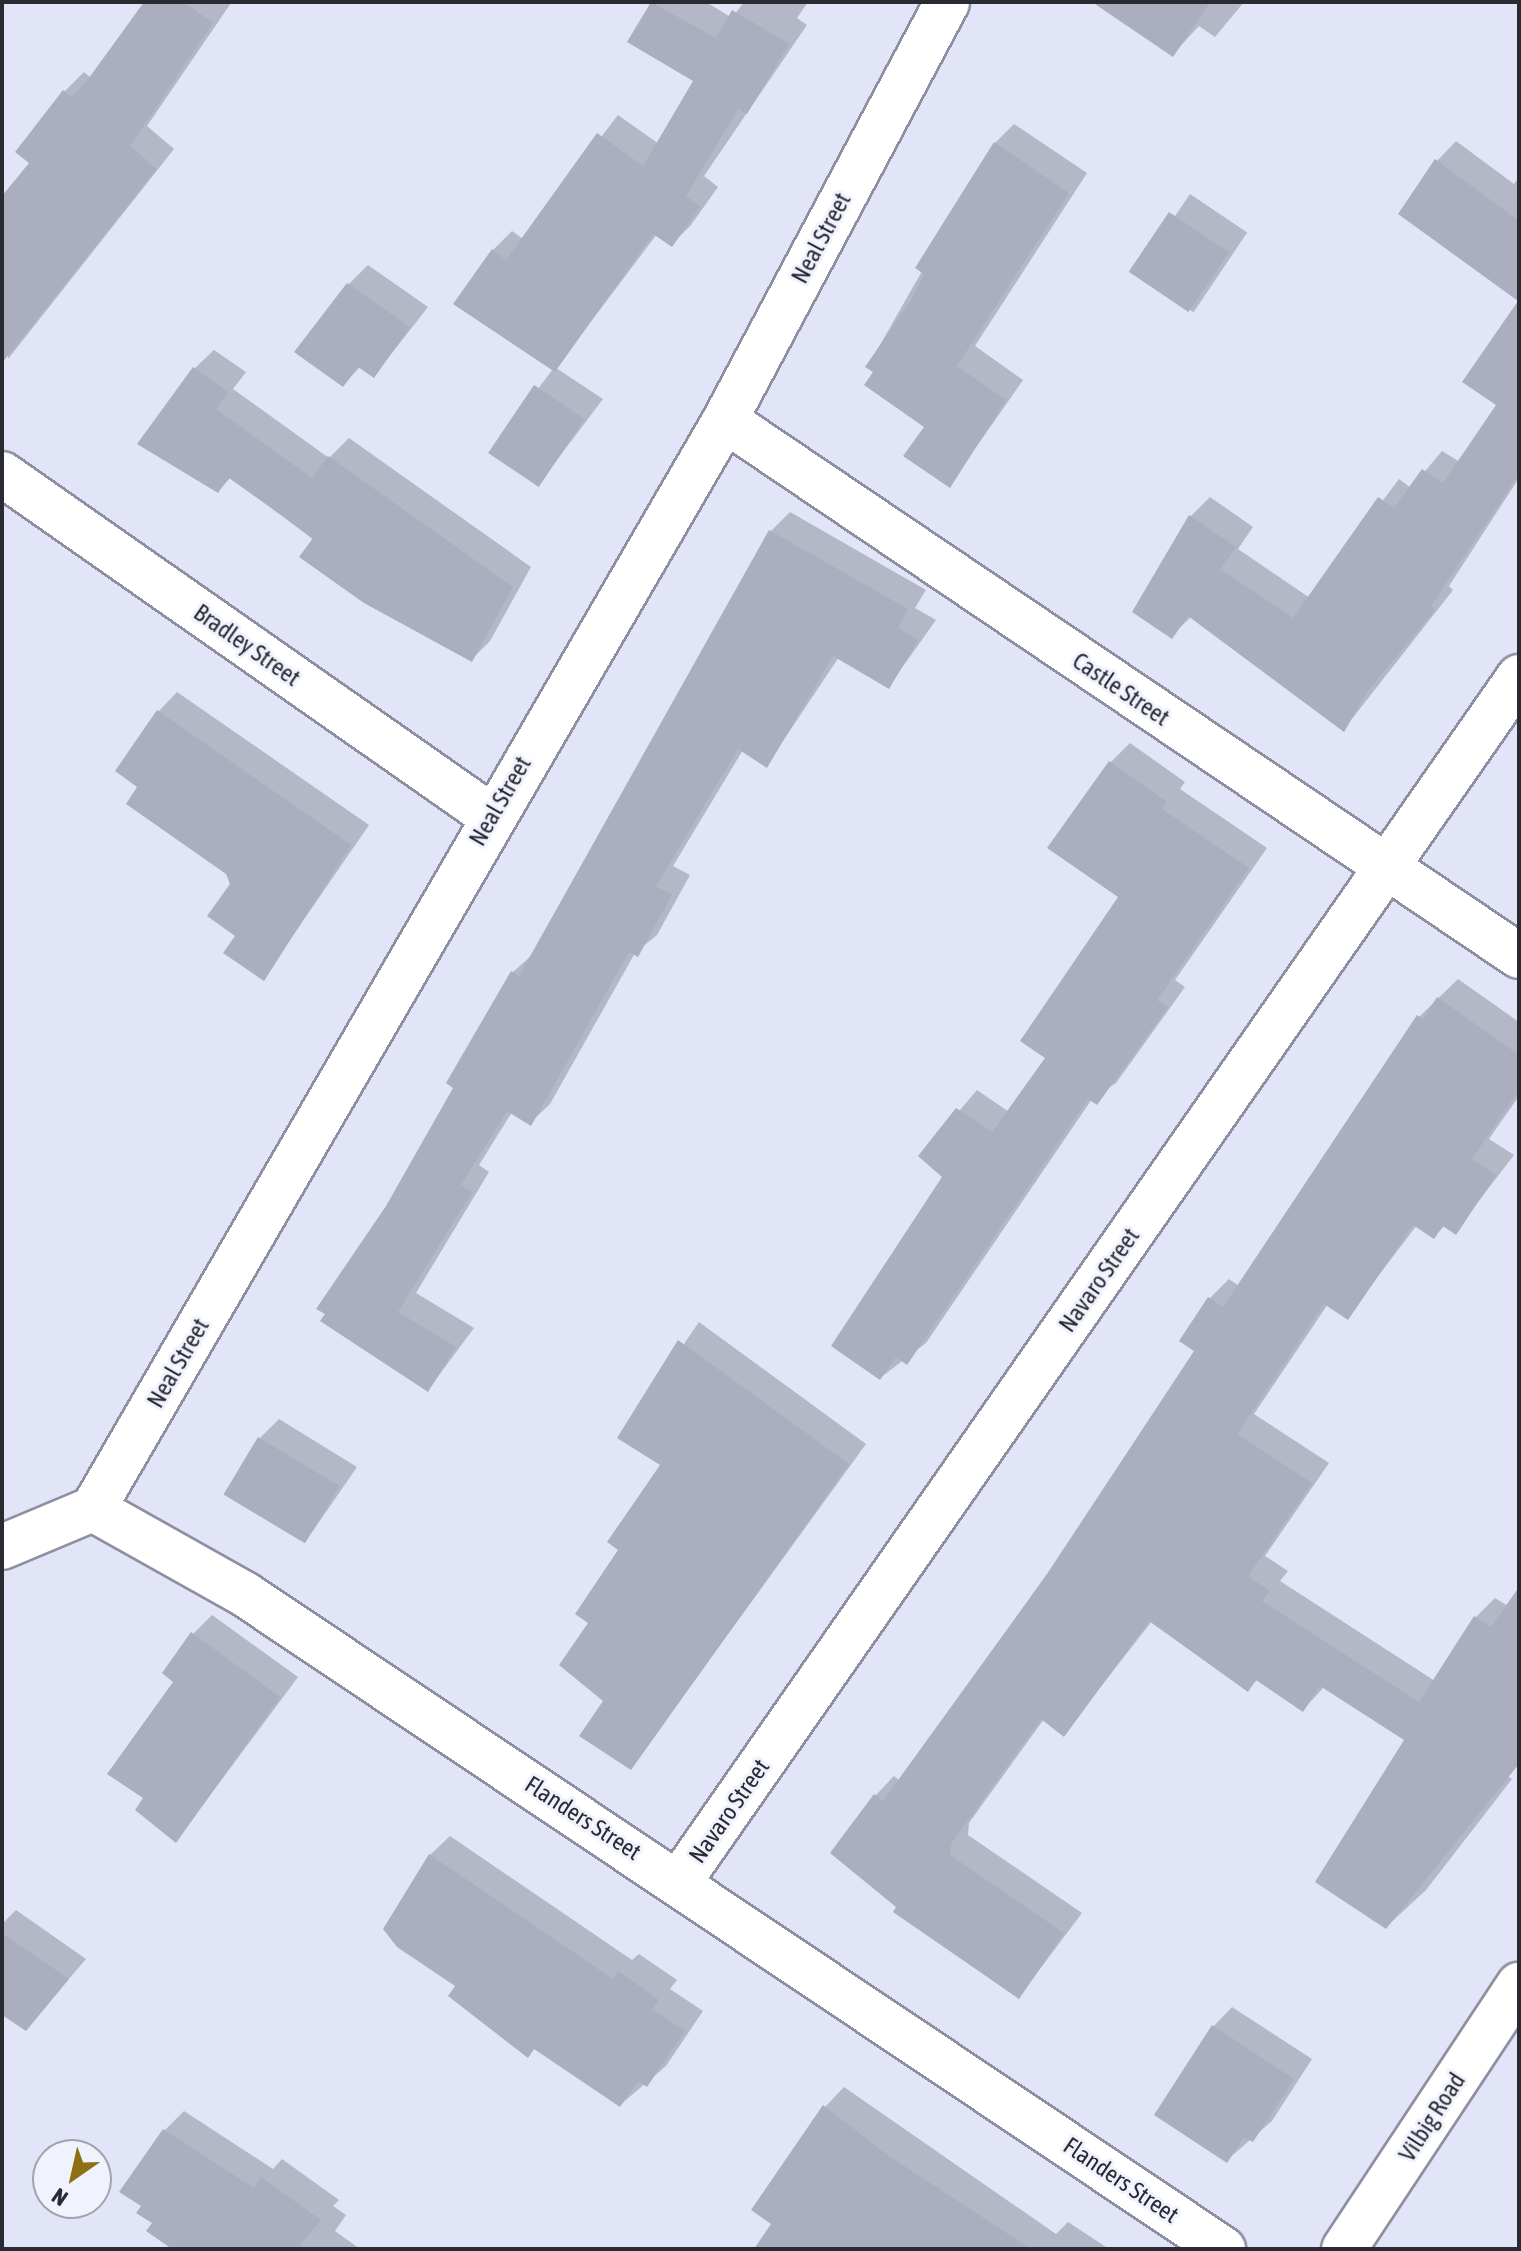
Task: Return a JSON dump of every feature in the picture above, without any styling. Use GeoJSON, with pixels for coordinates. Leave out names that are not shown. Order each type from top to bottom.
{"type":"FeatureCollection","features":[{"type":"Feature","properties":{"kind":"street","name":"Neal Street"},"geometry":{"type":"LineString","coordinates":[[93,1509],[491,816],[725,420],[947,2]]}},
{"type":"Feature","properties":{"kind":"street","name":"Castle Street"},"geometry":{"type":"LineString","coordinates":[[725,420],[1519,956]]}},
{"type":"Feature","properties":{"kind":"street","name":"Bradley Street"},"geometry":{"type":"LineString","coordinates":[[2,474],[491,816]]}},
{"type":"Feature","properties":{"kind":"street","name":"Navaro Street"},"geometry":{"type":"LineString","coordinates":[[679,1882],[1519,677]]}},
{"type":"Feature","properties":{"kind":"street"},"geometry":{"type":"LineString","coordinates":[[2,1547],[93,1509]]}},
{"type":"Feature","properties":{"kind":"street","name":"Flanders Street"},"geometry":{"type":"LineString","coordinates":[[93,1509],[246,1595],[1223,2249]]}},
{"type":"Feature","properties":{"kind":"street","name":"Vilbig Road"},"geometry":{"type":"LineString","coordinates":[[1344,2249],[1519,1985]]}},
{"type":"Feature","properties":{"kind":"building"},"geometry":{"type":"Polygon","coordinates":[[[144,2],[184,2],[213,23],[130,146],[157,169],[2,363],[2,196],[29,163],[15,152],[63,90],[72,97],[89,78],[144,2]]]}},
{"type":"Feature","properties":{"kind":"building"},"geometry":{"type":"Polygon","coordinates":[[[651,2],[716,38],[732,10],[789,44],[747,114],[738,109],[686,196],[700,207],[672,247],[653,234],[555,372],[453,304],[492,249],[506,260],[597,133],[643,166],[693,81],[627,42],[651,2]]]}},
{"type":"Feature","properties":{"kind":"building"},"geometry":{"type":"Polygon","coordinates":[[[1092,2],[1210,2],[1173,57],[1092,2]]]}},
{"type":"Feature","properties":{"kind":"building"},"geometry":{"type":"Polygon","coordinates":[[[994,142],[1069,193],[957,366],[1006,400],[950,488],[903,456],[924,427],[864,385],[873,372],[865,367],[913,297],[924,274],[915,268],[994,142]]]}},
{"type":"Feature","properties":{"kind":"building"},"geometry":{"type":"Polygon","coordinates":[[[1435,159],[1519,221],[1519,474],[1431,606],[1435,610],[1367,692],[1344,732],[1188,616],[1172,639],[1132,612],[1189,515],[1236,547],[1220,569],[1293,618],[1378,497],[1394,508],[1422,469],[1443,483],[1496,405],[1462,382],[1518,301],[1398,214],[1435,159]]]}},
{"type":"Feature","properties":{"kind":"building"},"geometry":{"type":"Polygon","coordinates":[[[1169,212],[1229,252],[1188,312],[1129,272],[1169,212]]]}},
{"type":"Feature","properties":{"kind":"building"},"geometry":{"type":"Polygon","coordinates":[[[347,283],[410,327],[374,378],[358,367],[343,387],[294,352],[347,283]]]}},
{"type":"Feature","properties":{"kind":"building"},"geometry":{"type":"Polygon","coordinates":[[[193,367],[228,392],[216,409],[312,478],[328,456],[513,587],[472,662],[364,603],[299,557],[313,538],[229,478],[218,493],[137,444],[193,367]]]}},
{"type":"Feature","properties":{"kind":"building"},"geometry":{"type":"Polygon","coordinates":[[[534,385],[585,419],[539,487],[488,453],[534,385]]]}},
{"type":"Feature","properties":{"kind":"building"},"geometry":{"type":"Polygon","coordinates":[[[769,530],[908,609],[898,628],[918,640],[889,689],[833,656],[767,768],[738,749],[656,886],[672,895],[638,957],[629,952],[531,1126],[507,1111],[461,1185],[472,1192],[398,1312],[456,1347],[428,1392],[320,1321],[325,1314],[316,1309],[386,1206],[453,1088],[446,1083],[511,971],[519,976],[769,530]]]}},
{"type":"Feature","properties":{"kind":"building"},"geometry":{"type":"Polygon","coordinates":[[[157,710],[351,845],[264,981],[223,953],[235,936],[207,916],[230,884],[226,874],[126,804],[137,787],[115,771],[157,710]]]}},
{"type":"Feature","properties":{"kind":"building"},"geometry":{"type":"Polygon","coordinates":[[[1109,761],[1167,802],[1162,809],[1249,868],[1157,1000],[1168,1007],[1097,1105],[1088,1099],[907,1365],[896,1357],[880,1380],[831,1346],[942,1177],[918,1156],[956,1108],[992,1132],[1045,1058],[1020,1041],[1118,897],[1047,848],[1109,761]]]}},
{"type":"Feature","properties":{"kind":"building"},"geometry":{"type":"Polygon","coordinates":[[[1437,997],[1519,1055],[1519,1090],[1472,1159],[1496,1175],[1456,1235],[1443,1226],[1434,1239],[1413,1225],[1348,1320],[1324,1304],[1237,1434],[1312,1483],[1248,1576],[1270,1591],[1262,1601],[1419,1702],[1474,1616],[1491,1627],[1519,1587],[1519,1764],[1386,1929],[1315,1882],[1404,1740],[1320,1686],[1303,1712],[1256,1680],[1248,1692],[1149,1621],[1064,1737],[1041,1719],[951,1844],[950,1855],[1064,1933],[1019,1999],[893,1912],[896,1907],[830,1853],[874,1794],[883,1801],[1047,1574],[1194,1351],[1179,1341],[1208,1297],[1223,1307],[1417,1015],[1423,1019],[1437,997]]]}},
{"type":"Feature","properties":{"kind":"building"},"geometry":{"type":"Polygon","coordinates":[[[678,1340],[849,1464],[631,1770],[579,1736],[603,1701],[559,1665],[588,1623],[575,1614],[618,1550],[607,1542],[660,1465],[617,1438],[678,1340]]]}},
{"type":"Feature","properties":{"kind":"building"},"geometry":{"type":"Polygon","coordinates":[[[258,1437],[339,1486],[305,1543],[223,1494],[258,1437]]]}},
{"type":"Feature","properties":{"kind":"building"},"geometry":{"type":"Polygon","coordinates":[[[191,1632],[280,1697],[176,1843],[135,1810],[143,1798],[107,1774],[173,1682],[162,1673],[191,1632]]]}},
{"type":"Feature","properties":{"kind":"building"},"geometry":{"type":"Polygon","coordinates":[[[429,1854],[613,1979],[618,1971],[659,2000],[652,2009],[685,2031],[647,2087],[638,2081],[620,2107],[534,2049],[528,2058],[448,1996],[455,1986],[397,1947],[383,1929],[429,1854]]]}},
{"type":"Feature","properties":{"kind":"building"},"geometry":{"type":"Polygon","coordinates":[[[2,1933],[69,1979],[26,2031],[2,2015],[2,1933]]]}},
{"type":"Feature","properties":{"kind":"building"},"geometry":{"type":"Polygon","coordinates":[[[1212,2025],[1294,2079],[1253,2142],[1244,2137],[1227,2163],[1154,2115],[1212,2025]]]}},
{"type":"Feature","properties":{"kind":"building"},"geometry":{"type":"Polygon","coordinates":[[[823,2105],[889,2156],[1031,2249],[754,2249],[771,2224],[751,2210],[823,2105]]]}},
{"type":"Feature","properties":{"kind":"building"},"geometry":{"type":"Polygon","coordinates":[[[163,2129],[254,2188],[261,2177],[321,2220],[297,2249],[172,2249],[146,2231],[152,2223],[136,2213],[141,2206],[119,2192],[163,2129]]]}}]}
